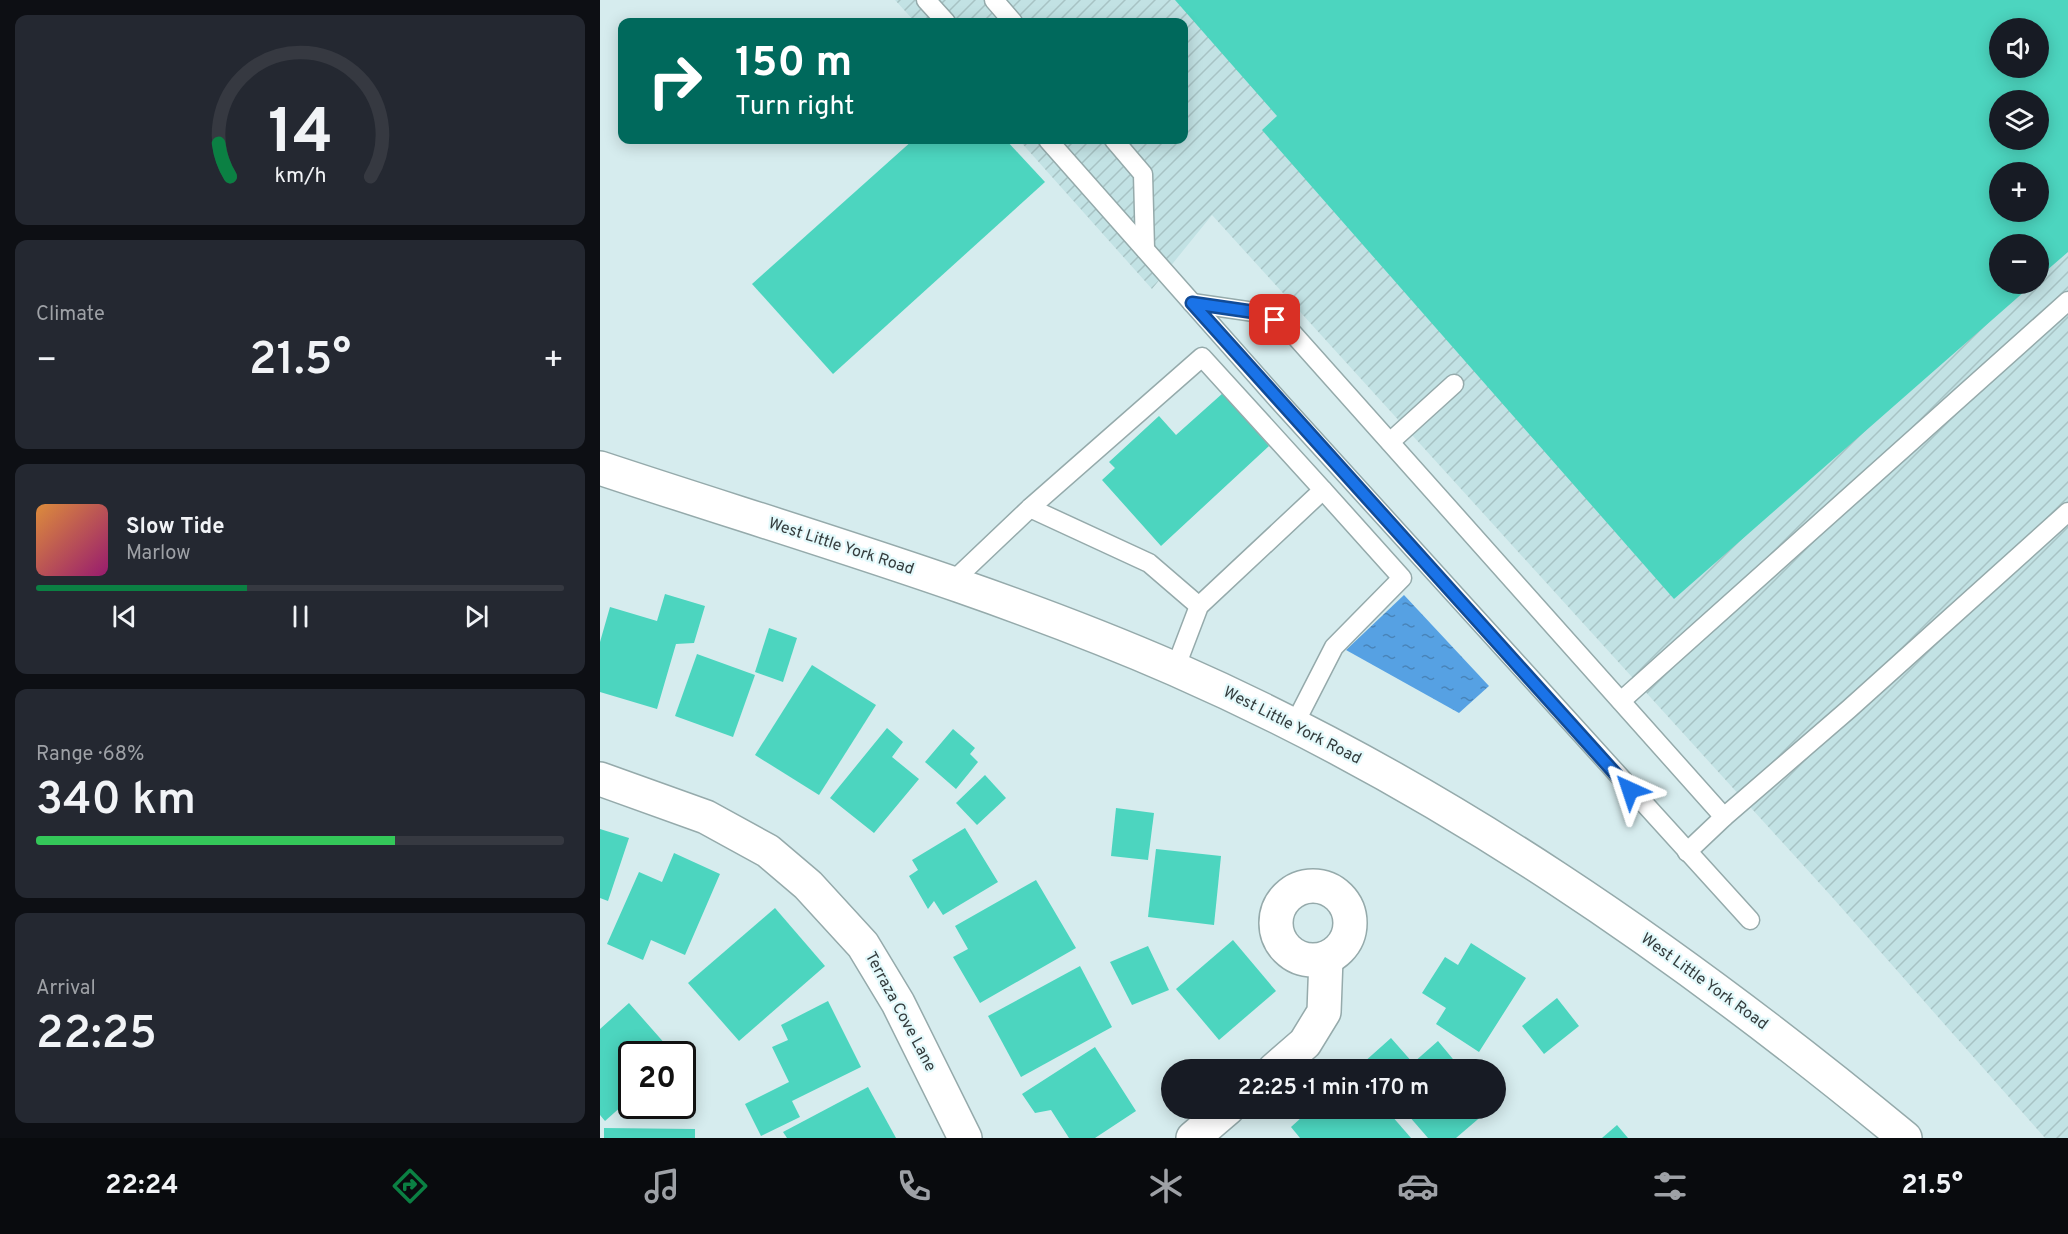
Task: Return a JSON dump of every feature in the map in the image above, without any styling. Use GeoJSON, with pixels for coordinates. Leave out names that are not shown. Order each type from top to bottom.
{"type":"FeatureCollection","features":[{"type":"Feature","properties":{"kind":"main road","name":"West Little York Road"},"geometry":{"type":"LineString","coordinates":[[600,468],[951,583],[1175,669],[1294,725],[1432,799],[1564,881],[1769,1029],[1905,1138]]}},
{"type":"Feature","properties":{"kind":"main road","name":"Terraza Cove Lane"},"geometry":{"type":"LineString","coordinates":[[600,779],[706,817],[768,851],[808,885],[863,945],[898,1003],[965,1138]]}},
{"type":"Feature","properties":{"kind":"main road"},"geometry":{"type":"LineString","coordinates":[[1286,1059],[1305,1042],[1324,1012],[1326,958]]}},
{"type":"Feature","properties":{"kind":"main road"},"geometry":{"type":"LineString","coordinates":[[1193,1138],[1215,1119]]}},
{"type":"Feature","properties":{"kind":"lane"},"geometry":{"type":"LineString","coordinates":[[926,0],[942,18]]}},
{"type":"Feature","properties":{"kind":"lane"},"geometry":{"type":"LineString","coordinates":[[994,0],[1010,18]]}},
{"type":"Feature","properties":{"kind":"lane"},"geometry":{"type":"LineString","coordinates":[[1052,144],[1192,303],[1750,920]]}},
{"type":"Feature","properties":{"kind":"lane"},"geometry":{"type":"LineString","coordinates":[[1117,144],[1143,174],[1144,249]]}},
{"type":"Feature","properties":{"kind":"lane"},"geometry":{"type":"LineString","coordinates":[[1621,701],[2068,301]]}},
{"type":"Feature","properties":{"kind":"lane"},"geometry":{"type":"LineString","coordinates":[[1192,303],[1261,313],[1288,328],[1724,817]]}},
{"type":"Feature","properties":{"kind":"lane"},"geometry":{"type":"LineString","coordinates":[[951,583],[1030,508],[1202,357],[1402,578],[1334,647],[1294,725]]}},
{"type":"Feature","properties":{"kind":"lane"},"geometry":{"type":"LineString","coordinates":[[1390,442],[1454,384]]}},
{"type":"Feature","properties":{"kind":"lane"},"geometry":{"type":"LineString","coordinates":[[1175,669],[1199,606],[1323,490]]}},
{"type":"Feature","properties":{"kind":"lane"},"geometry":{"type":"LineString","coordinates":[[1030,508],[1149,563],[1199,606]]}},
{"type":"Feature","properties":{"kind":"lane"},"geometry":{"type":"LineString","coordinates":[[1687,852],[2068,512]]}},
{"type":"Feature","properties":{"kind":"shaded area"},"geometry":{"type":"Polygon","coordinates":[[[895,0],[2068,0],[2068,1138],[2045,1138],[1832,897],[1212,215],[1152,289],[1023,144],[1188,144],[1188,18],[911,18],[895,0]]]}},
{"type":"Feature","properties":{"kind":"water"},"geometry":{"type":"Polygon","coordinates":[[[1404,595],[1489,686],[1459,713],[1346,650],[1404,595]]]}},
{"type":"Feature","properties":{"kind":"building"},"geometry":{"type":"Polygon","coordinates":[[[1175,0],[2068,0],[2068,252],[2049,268],[2049,234],[1989,234],[1989,294],[2022,294],[1674,599],[1262,130],[1277,116],[1175,0]]]}},
{"type":"Feature","properties":{"kind":"building"},"geometry":{"type":"Polygon","coordinates":[[[909,144],[1010,144],[1045,182],[833,374],[752,284],[909,144]]]}},
{"type":"Feature","properties":{"kind":"building"},"geometry":{"type":"Polygon","coordinates":[[[1223,393],[1269,446],[1161,546],[1102,480],[1115,468],[1109,462],[1159,416],[1176,435],[1223,393]]]}},
{"type":"Feature","properties":{"kind":"building"},"geometry":{"type":"Polygon","coordinates":[[[665,594],[705,606],[694,643],[676,644],[657,709],[600,692],[600,642],[610,607],[657,621],[665,594]]]}},
{"type":"Feature","properties":{"kind":"building"},"geometry":{"type":"Polygon","coordinates":[[[769,628],[797,638],[783,682],[755,672],[769,628]]]}},
{"type":"Feature","properties":{"kind":"building"},"geometry":{"type":"Polygon","coordinates":[[[697,654],[755,675],[733,737],[675,716],[697,654]]]}},
{"type":"Feature","properties":{"kind":"building"},"geometry":{"type":"Polygon","coordinates":[[[812,665],[876,705],[819,795],[755,755],[812,665]]]}},
{"type":"Feature","properties":{"kind":"building"},"geometry":{"type":"Polygon","coordinates":[[[887,728],[903,742],[892,757],[919,779],[874,833],[830,798],[887,728]]]}},
{"type":"Feature","properties":{"kind":"building"},"geometry":{"type":"Polygon","coordinates":[[[953,729],[975,748],[970,754],[978,762],[956,789],[925,762],[953,729]]]}},
{"type":"Feature","properties":{"kind":"building"},"geometry":{"type":"Polygon","coordinates":[[[985,775],[1006,798],[977,825],[956,803],[985,775]]]}},
{"type":"Feature","properties":{"kind":"building"},"geometry":{"type":"Polygon","coordinates":[[[1116,808],[1154,813],[1148,860],[1111,856],[1116,808]]]}},
{"type":"Feature","properties":{"kind":"building"},"geometry":{"type":"Polygon","coordinates":[[[965,828],[998,882],[943,915],[934,901],[928,909],[909,876],[918,870],[912,860],[965,828]]]}},
{"type":"Feature","properties":{"kind":"building"},"geometry":{"type":"Polygon","coordinates":[[[600,829],[629,838],[608,901],[600,898],[600,829]]]}},
{"type":"Feature","properties":{"kind":"building"},"geometry":{"type":"Polygon","coordinates":[[[1156,849],[1221,856],[1214,925],[1148,917],[1156,849]]]}},
{"type":"Feature","properties":{"kind":"building"},"geometry":{"type":"Polygon","coordinates":[[[674,853],[720,874],[685,955],[651,940],[643,960],[607,944],[639,872],[662,882],[674,853]]]}},
{"type":"Feature","properties":{"kind":"building"},"geometry":{"type":"Polygon","coordinates":[[[1036,880],[1076,948],[980,1003],[953,957],[968,949],[955,926],[1036,880]]]}},
{"type":"Feature","properties":{"kind":"building"},"geometry":{"type":"Polygon","coordinates":[[[775,908],[825,966],[739,1041],[688,983],[775,908]]]}},
{"type":"Feature","properties":{"kind":"building"},"geometry":{"type":"Polygon","coordinates":[[[1233,940],[1276,991],[1219,1040],[1176,989],[1233,940]]]}},
{"type":"Feature","properties":{"kind":"building"},"geometry":{"type":"Polygon","coordinates":[[[1471,943],[1526,978],[1479,1052],[1436,1024],[1446,1008],[1422,993],[1445,957],[1458,965],[1471,943]]]}},
{"type":"Feature","properties":{"kind":"building"},"geometry":{"type":"Polygon","coordinates":[[[1148,946],[1169,990],[1132,1005],[1110,962],[1148,946]]]}},
{"type":"Feature","properties":{"kind":"building"},"geometry":{"type":"Polygon","coordinates":[[[1080,966],[1112,1027],[1021,1077],[988,1016],[1080,966]]]}},
{"type":"Feature","properties":{"kind":"building"},"geometry":{"type":"Polygon","coordinates":[[[1557,998],[1579,1026],[1544,1054],[1522,1026],[1557,998]]]}},
{"type":"Feature","properties":{"kind":"building"},"geometry":{"type":"Polygon","coordinates":[[[828,1001],[861,1067],[792,1101],[800,1117],[761,1136],[745,1104],[789,1082],[772,1047],[788,1040],[781,1025],[828,1001]]]}},
{"type":"Feature","properties":{"kind":"building"},"geometry":{"type":"Polygon","coordinates":[[[629,1003],[663,1041],[618,1041],[618,1109],[605,1121],[600,1115],[600,1029],[629,1003]]]}},
{"type":"Feature","properties":{"kind":"building"},"geometry":{"type":"Polygon","coordinates":[[[1391,1038],[1409,1059],[1367,1059],[1391,1038]]]}},
{"type":"Feature","properties":{"kind":"building"},"geometry":{"type":"Polygon","coordinates":[[[1438,1041],[1453,1059],[1418,1059],[1438,1041]]]}},
{"type":"Feature","properties":{"kind":"building"},"geometry":{"type":"Polygon","coordinates":[[[1095,1047],[1136,1111],[1095,1138],[1069,1138],[1051,1110],[1035,1113],[1022,1094],[1095,1047]]]}},
{"type":"Feature","properties":{"kind":"building"},"geometry":{"type":"Polygon","coordinates":[[[868,1087],[896,1138],[787,1138],[783,1132],[868,1087]]]}},
{"type":"Feature","properties":{"kind":"building"},"geometry":{"type":"Polygon","coordinates":[[[1300,1119],[1395,1119],[1411,1138],[1300,1138],[1291,1127],[1300,1119]]]}},
{"type":"Feature","properties":{"kind":"building"},"geometry":{"type":"Polygon","coordinates":[[[1412,1119],[1478,1119],[1456,1138],[1428,1138],[1412,1119]]]}},
{"type":"Feature","properties":{"kind":"building"},"geometry":{"type":"Polygon","coordinates":[[[1617,1125],[1628,1138],[1602,1138],[1617,1125]]]}},
{"type":"Feature","properties":{"kind":"building"},"geometry":{"type":"Polygon","coordinates":[[[604,1128],[695,1129],[695,1138],[604,1138],[604,1128]]]}},
{"type":"Feature","properties":{"kind":"route"},"geometry":{"type":"LineString","coordinates":[[1275,320],[1261,313],[1192,303],[1630,790]]}}]}
